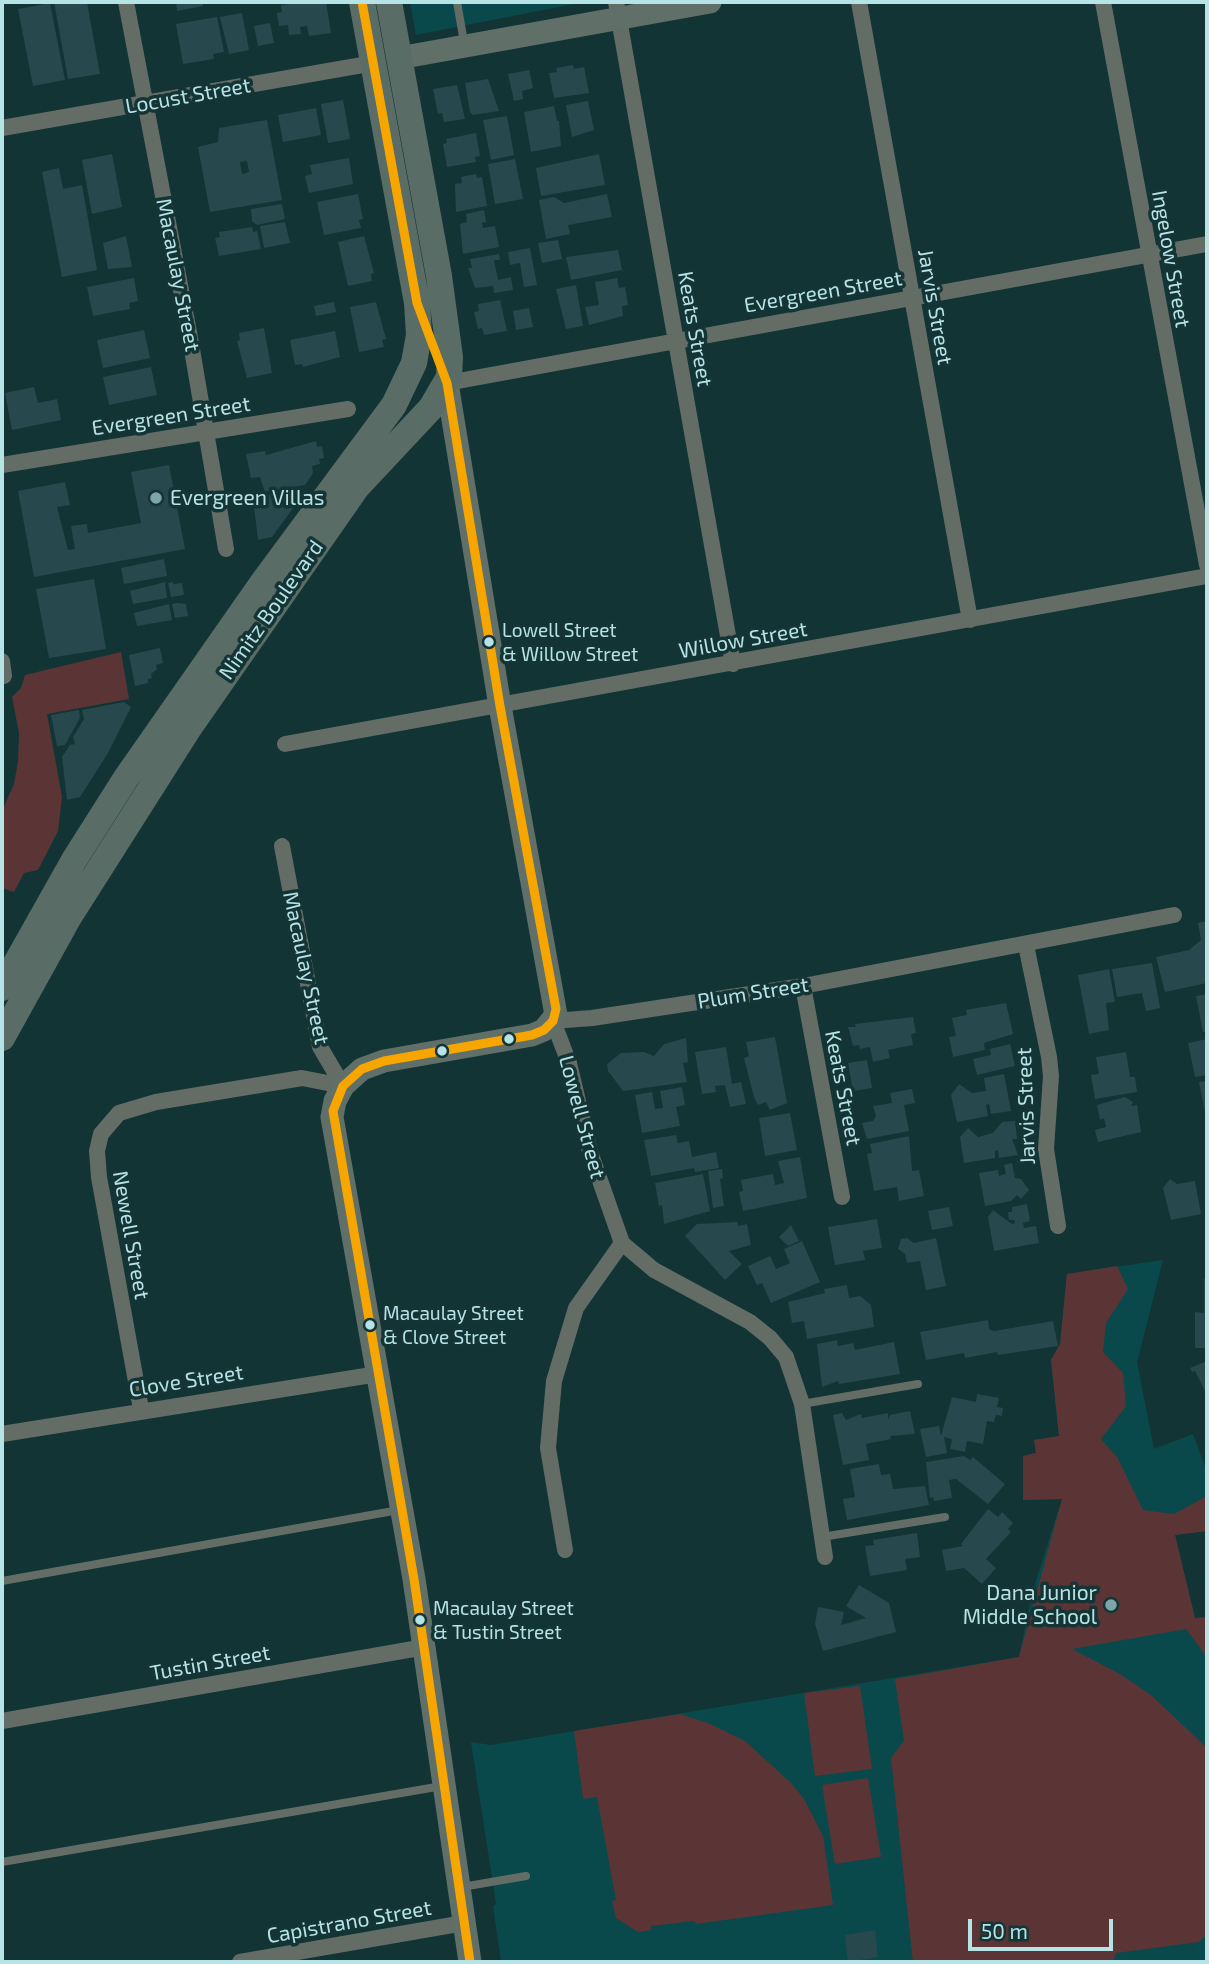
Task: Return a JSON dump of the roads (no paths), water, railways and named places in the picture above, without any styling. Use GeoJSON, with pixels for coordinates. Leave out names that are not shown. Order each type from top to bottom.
{"type":"FeatureCollection","features":[{"type":"Feature","properties":{"kind":"main road","name":"Nimitz Boulevard"},"geometry":{"type":"LineString","coordinates":[[2,1038],[69,917],[189,728],[357,487],[431,408],[447,383],[451,363],[445,317],[386,60],[362,2]]}},
{"type":"Feature","properties":{"kind":"main road","name":"Nimitz Boulevard"},"geometry":{"type":"LineString","coordinates":[[2,988],[74,860],[126,778],[263,582],[398,398],[410,373],[417,348],[417,303],[386,60],[389,2]]}},
{"type":"Feature","properties":{"kind":"main road"},"geometry":{"type":"LineString","coordinates":[[417,303],[447,383]]}},
{"type":"Feature","properties":{"kind":"street","name":"Macaulay Street"},"geometry":{"type":"LineString","coordinates":[[126,2],[226,549]]}},
{"type":"Feature","properties":{"kind":"street","name":"Locust Street"},"geometry":{"type":"LineString","coordinates":[[2,128],[465,45],[617,11],[710,2]]}},
{"type":"Feature","properties":{"kind":"street","name":"Jarvis Street"},"geometry":{"type":"LineString","coordinates":[[859,2],[970,620]]}},
{"type":"Feature","properties":{"kind":"street","name":"Ingelow Street"},"geometry":{"type":"LineString","coordinates":[[1103,2],[1207,565]]}},
{"type":"Feature","properties":{"kind":"street","name":"Keats Street"},"geometry":{"type":"LineString","coordinates":[[617,11],[733,664]]}},
{"type":"Feature","properties":{"kind":"street","name":"Evergreen Street"},"geometry":{"type":"LineString","coordinates":[[447,383],[1207,244]]}},
{"type":"Feature","properties":{"kind":"street","name":"Lowell Street"},"geometry":{"type":"LineString","coordinates":[[447,383],[500,706],[556,1009],[553,1021],[569,1063],[590,1152],[622,1244]]}},
{"type":"Feature","properties":{"kind":"street","name":"Evergreen Street"},"geometry":{"type":"LineString","coordinates":[[2,465],[348,409]]}},
{"type":"Feature","properties":{"kind":"street","name":"Willow Street"},"geometry":{"type":"LineString","coordinates":[[285,744],[1207,576]]}},
{"type":"Feature","properties":{"kind":"street","name":"Macaulay Street"},"geometry":{"type":"LineString","coordinates":[[282,846],[320,1047],[343,1086]]}},
{"type":"Feature","properties":{"kind":"street","name":"Plum Street"},"geometry":{"type":"LineString","coordinates":[[343,1086],[358,1072],[378,1063],[532,1035],[544,1030],[553,1021],[592,1018],[803,986],[1174,915]]}},
{"type":"Feature","properties":{"kind":"street","name":"Jarvis Street"},"geometry":{"type":"LineString","coordinates":[[1026,944],[1051,1076],[1046,1149],[1058,1226]]}},
{"type":"Feature","properties":{"kind":"street","name":"Keats Street"},"geometry":{"type":"LineString","coordinates":[[803,986],[842,1197]]}},
{"type":"Feature","properties":{"kind":"street","name":"Newell Street"},"geometry":{"type":"LineString","coordinates":[[141,1409],[99,1177],[97,1151],[101,1134],[119,1113],[156,1102],[302,1078],[343,1086]]}},
{"type":"Feature","properties":{"kind":"street"},"geometry":{"type":"LineString","coordinates":[[343,1086],[334,1106],[333,1125],[403,1509],[470,1962]]}},
{"type":"Feature","properties":{"kind":"street"},"geometry":{"type":"LineString","coordinates":[[565,1550],[548,1448],[554,1381],[576,1308],[622,1244],[654,1270],[762,1331],[786,1357],[802,1404],[825,1557]]}},
{"type":"Feature","properties":{"kind":"street","name":"Clove Street"},"geometry":{"type":"LineString","coordinates":[[2,1434],[141,1409],[378,1374]]}},
{"type":"Feature","properties":{"kind":"street","name":"Tustin Street"},"geometry":{"type":"LineString","coordinates":[[2,1720],[425,1647]]}},
{"type":"Feature","properties":{"kind":"street","name":"Capistrano Street"},"geometry":{"type":"LineString","coordinates":[[240,1962],[464,1923]]}},
{"type":"Feature","properties":{"kind":"lane"},"geometry":{"type":"LineString","coordinates":[[457,2],[465,45]]}},
{"type":"Feature","properties":{"kind":"lane"},"geometry":{"type":"LineString","coordinates":[[802,1404],[918,1384]]}},
{"type":"Feature","properties":{"kind":"lane"},"geometry":{"type":"LineString","coordinates":[[2,1581],[403,1509]]}},
{"type":"Feature","properties":{"kind":"lane"},"geometry":{"type":"LineString","coordinates":[[822,1536],[945,1517]]}},
{"type":"Feature","properties":{"kind":"lane"},"geometry":{"type":"LineString","coordinates":[[2,1862],[445,1785]]}},
{"type":"Feature","properties":{"kind":"lane"},"geometry":{"type":"LineString","coordinates":[[460,1887],[526,1876]]}},
{"type":"Feature","properties":{"kind":"place","name":"Evergreen Villas"},"geometry":{"type":"Point","coordinates":[156,498]}},
{"type":"Feature","properties":{"kind":"place","name":"Lowell Street & Willow Street"},"geometry":{"type":"Point","coordinates":[489,642]}},
{"type":"Feature","properties":{"kind":"place","name":"Macaulay Street & Clove Street"},"geometry":{"type":"Point","coordinates":[370,1325]}},
{"type":"Feature","properties":{"kind":"place","name":"Dana Junior Middle School"},"geometry":{"type":"Point","coordinates":[1111,1605]}},
{"type":"Feature","properties":{"kind":"place","name":"Macaulay Street & Tustin Street"},"geometry":{"type":"Point","coordinates":[420,1620]}}]}
